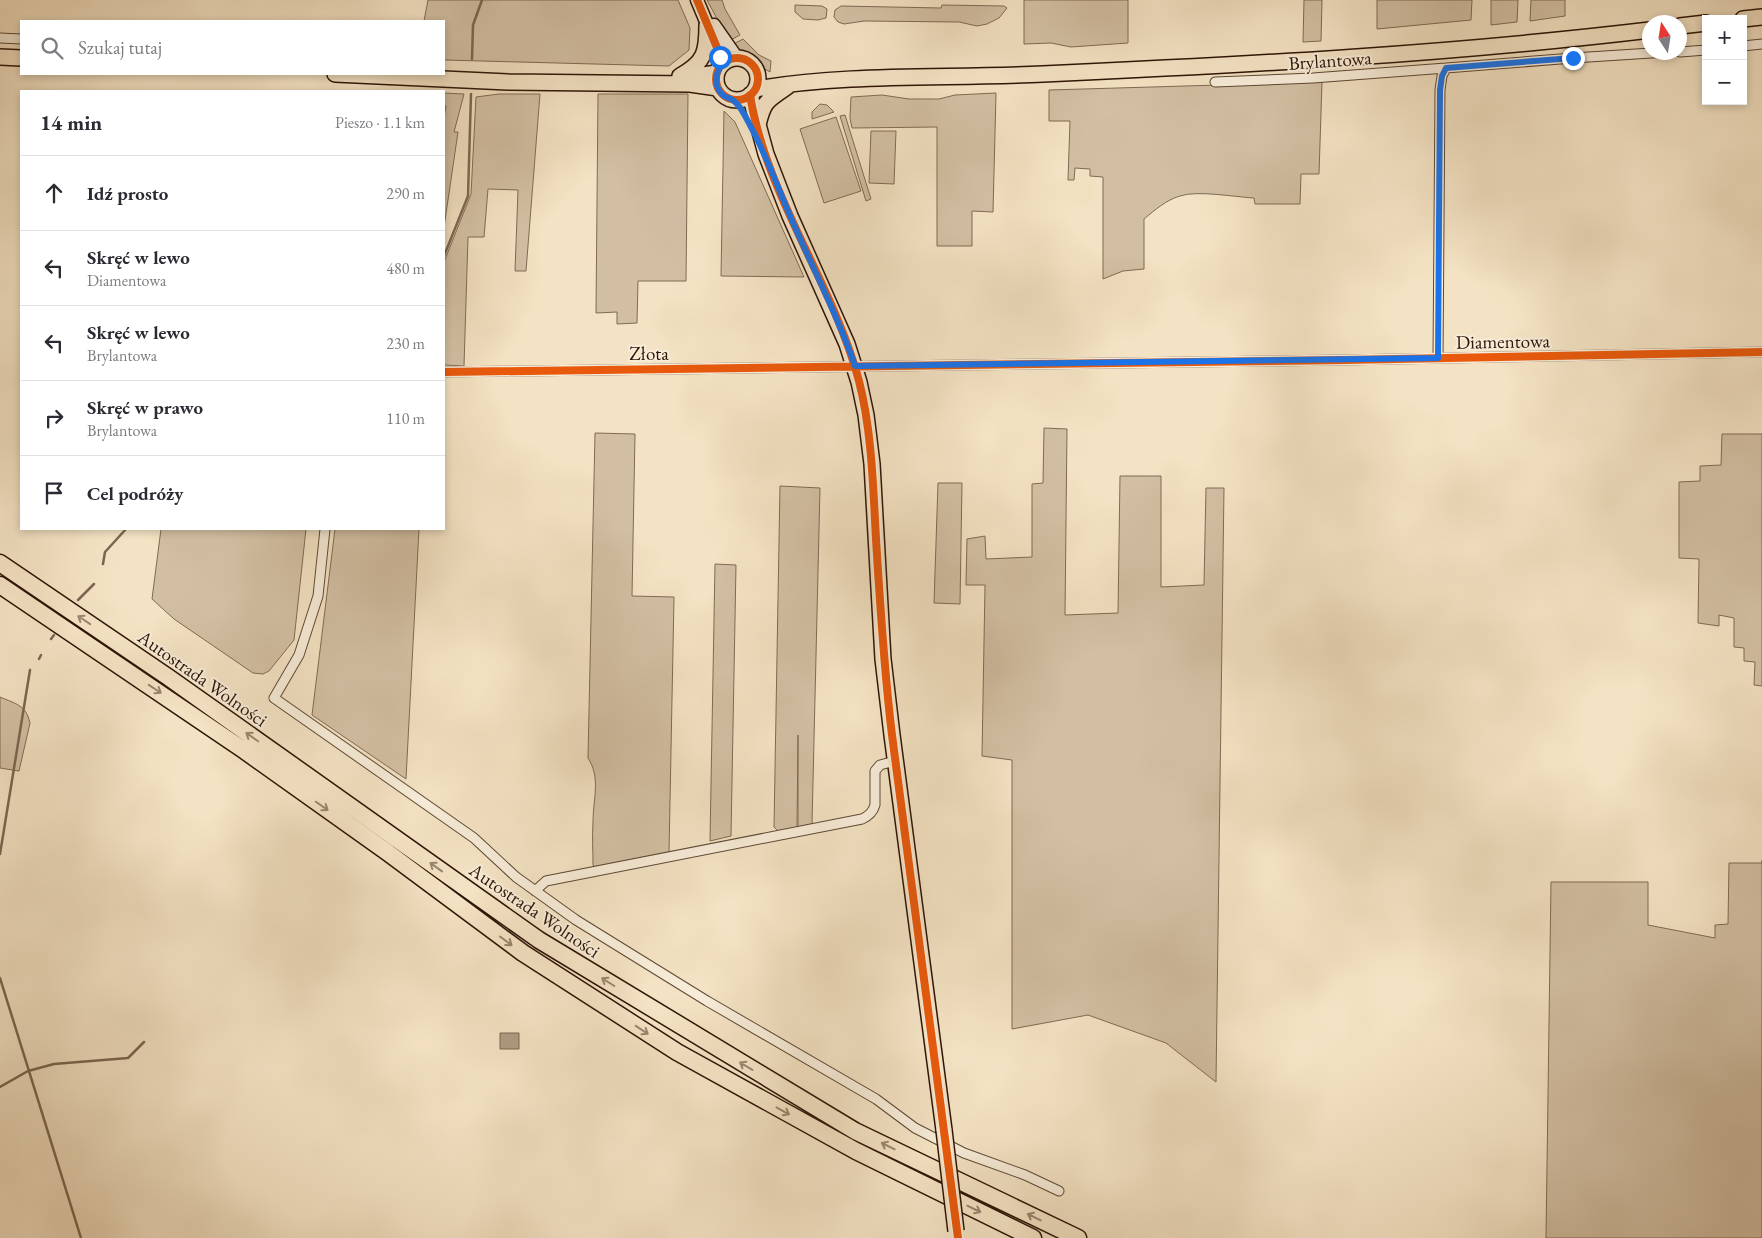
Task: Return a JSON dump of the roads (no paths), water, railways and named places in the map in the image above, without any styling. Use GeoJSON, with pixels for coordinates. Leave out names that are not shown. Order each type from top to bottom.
{"type":"FeatureCollection","features":[{"type":"Feature","properties":{"kind":"highway","name":"Autostrada Wolności"},"geometry":{"type":"LineString","coordinates":[[0,563],[168,677],[539,940],[855,1131],[1078,1238]]}},
{"type":"Feature","properties":{"kind":"highway","name":"Autostrada Wolności"},"geometry":{"type":"LineString","coordinates":[[0,585],[252,756],[387,852],[523,953],[677,1052],[856,1151],[1034,1238]]}},
{"type":"Feature","properties":{"kind":"main road"},"geometry":{"type":"LineString","coordinates":[[698,0],[718,50],[719,75],[725,96],[733,100],[741,108],[766,154]]}},
{"type":"Feature","properties":{"kind":"main road"},"geometry":{"type":"LineString","coordinates":[[698,0],[736,58]]}},
{"type":"Feature","properties":{"kind":"main road"},"geometry":{"type":"LineString","coordinates":[[1747,18],[1762,16]]}},
{"type":"Feature","properties":{"kind":"main road"},"geometry":{"type":"LineString","coordinates":[[1687,25],[1702,23]]}},
{"type":"Feature","properties":{"kind":"main road"},"geometry":{"type":"LineString","coordinates":[[677,77],[694,68],[702,58],[706,49],[707,25]]}},
{"type":"Feature","properties":{"kind":"main road"},"geometry":{"type":"LineString","coordinates":[[756,72],[773,76],[852,79],[1042,74],[1397,54],[1642,31]]}},
{"type":"Feature","properties":{"kind":"main road"},"geometry":{"type":"LineString","coordinates":[[0,57],[20,58]]}},
{"type":"Feature","properties":{"kind":"main road"},"geometry":{"type":"LineString","coordinates":[[363,75],[508,82],[690,84],[719,75],[728,60],[736,58],[750,63],[756,72],[758,81],[753,92],[758,128],[766,154],[790,216],[842,332],[855,366],[864,403],[870,445],[883,659],[957,1234]]}},
{"type":"Feature","properties":{"kind":"main road"},"geometry":{"type":"LineString","coordinates":[[477,79],[532,76],[677,77],[719,75]]}},
{"type":"Feature","properties":{"kind":"main road"},"geometry":{"type":"LineString","coordinates":[[733,100],[742,99],[753,92],[789,85],[852,79]]}},
{"type":"Feature","properties":{"kind":"main road"},"geometry":{"type":"LineString","coordinates":[[758,128],[762,109],[766,102],[789,85]]}},
{"type":"Feature","properties":{"kind":"street"},"geometry":{"type":"LineString","coordinates":[[0,38],[20,39]]}},
{"type":"Feature","properties":{"kind":"street"},"geometry":{"type":"LineString","coordinates":[[1747,46],[1762,44]]}},
{"type":"Feature","properties":{"kind":"street"},"geometry":{"type":"LineString","coordinates":[[1687,51],[1702,50]]}},
{"type":"Feature","properties":{"kind":"street","name":"Brylantowa"},"geometry":{"type":"LineString","coordinates":[[1215,82],[1314,78],[1642,54]]}},
{"type":"Feature","properties":{"kind":"street"},"geometry":{"type":"LineString","coordinates":[[1438,358],[1440,90],[1442,76],[1446,68]]}},
{"type":"Feature","properties":{"kind":"street","name":"Diamentowa"},"geometry":{"type":"LineString","coordinates":[[855,366],[1762,352]]}},
{"type":"Feature","properties":{"kind":"street","name":"Złota"},"geometry":{"type":"LineString","coordinates":[[445,372],[855,366]]}},
{"type":"Feature","properties":{"kind":"street"},"geometry":{"type":"LineString","coordinates":[[325,530],[318,596],[299,655],[274,698],[474,838],[516,877],[576,920],[707,1001],[876,1099],[915,1128],[964,1153],[1025,1175],[1059,1191]]}},
{"type":"Feature","properties":{"kind":"street"},"geometry":{"type":"LineString","coordinates":[[535,891],[546,881],[868,817],[875,805],[875,772],[880,765],[895,761]]}},
{"type":"Feature","properties":{"kind":"waterway"},"geometry":{"type":"LineString","coordinates":[[472,59],[473,25],[482,0]]}},
{"type":"Feature","properties":{"kind":"waterway"},"geometry":{"type":"LineString","coordinates":[[445,254],[468,196],[471,94]]}},
{"type":"Feature","properties":{"kind":"waterway"},"geometry":{"type":"LineString","coordinates":[[103,564],[105,552],[125,530]]}},
{"type":"Feature","properties":{"kind":"waterway"},"geometry":{"type":"LineString","coordinates":[[78,600],[94,584]]}},
{"type":"Feature","properties":{"kind":"waterway"},"geometry":{"type":"LineString","coordinates":[[51,639],[54,635]]}},
{"type":"Feature","properties":{"kind":"waterway"},"geometry":{"type":"LineString","coordinates":[[39,659],[41,655]]}},
{"type":"Feature","properties":{"kind":"waterway"},"geometry":{"type":"LineString","coordinates":[[0,854],[30,670]]}},
{"type":"Feature","properties":{"kind":"waterway"},"geometry":{"type":"LineString","coordinates":[[0,978],[81,1238]]}},
{"type":"Feature","properties":{"kind":"waterway"},"geometry":{"type":"LineString","coordinates":[[0,1087],[28,1071],[54,1064],[128,1058],[144,1042]]}}]}
